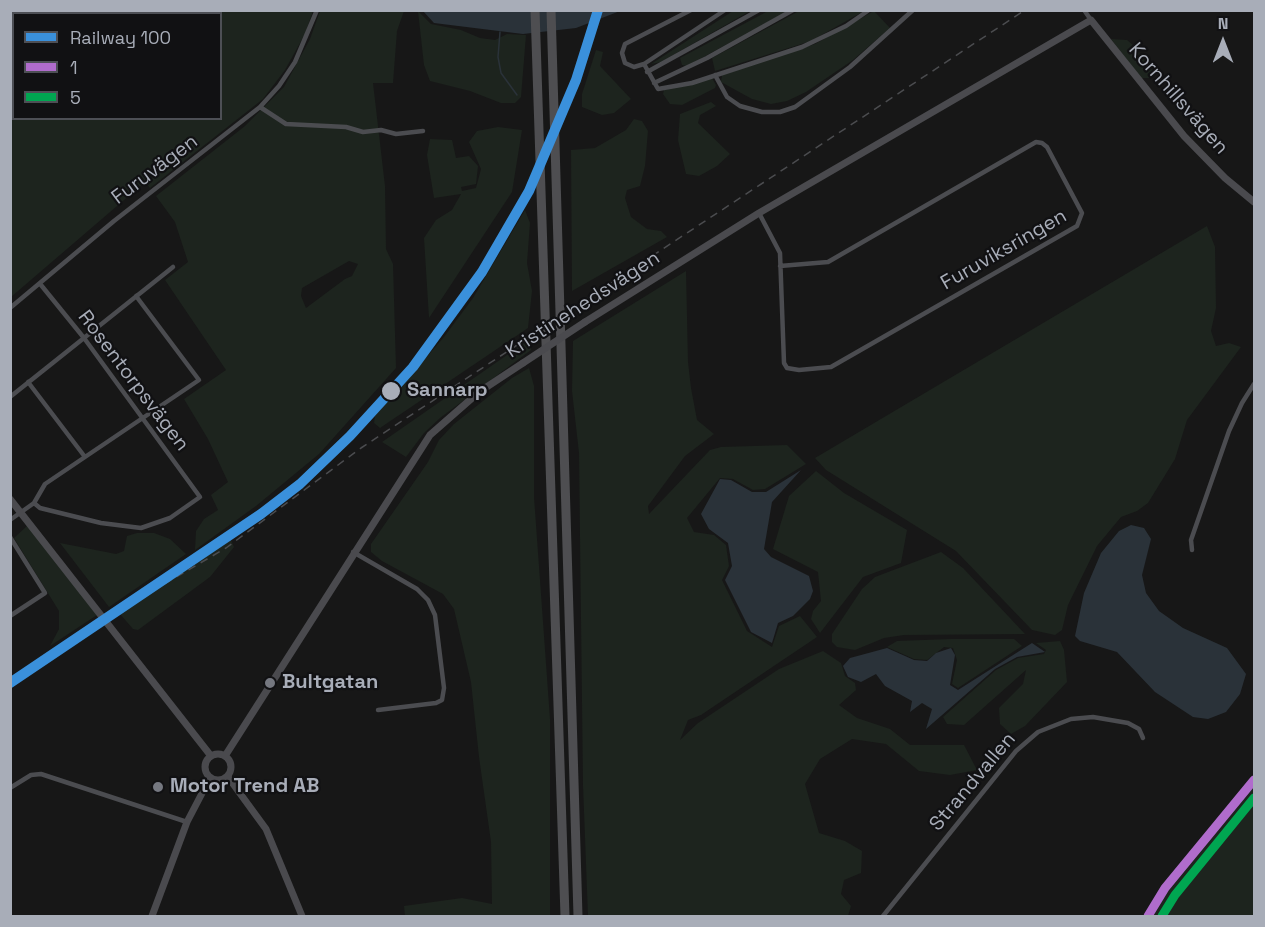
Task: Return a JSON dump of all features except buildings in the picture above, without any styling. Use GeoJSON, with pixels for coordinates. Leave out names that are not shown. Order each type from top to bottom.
{"type":"FeatureCollection","features":[{"type":"Feature","properties":{"kind":"highway"},"geometry":{"type":"LineString","coordinates":[[535,10],[565,916]]}},
{"type":"Feature","properties":{"kind":"highway"},"geometry":{"type":"LineString","coordinates":[[551,10],[561,411],[578,916]]}},
{"type":"Feature","properties":{"kind":"street","name":"Furuvägen"},"geometry":{"type":"LineString","coordinates":[[10,308],[41,285],[114,221],[260,107],[279,86],[295,62],[317,10]]}},
{"type":"Feature","properties":{"kind":"street"},"geometry":{"type":"LineString","coordinates":[[691,10],[626,44],[622,53],[625,63],[634,67],[644,64],[725,10]]}},
{"type":"Feature","properties":{"kind":"street"},"geometry":{"type":"LineString","coordinates":[[648,72],[759,10]]}},
{"type":"Feature","properties":{"kind":"street"},"geometry":{"type":"LineString","coordinates":[[654,83],[707,58],[793,10]]}},
{"type":"Feature","properties":{"kind":"street"},"geometry":{"type":"LineString","coordinates":[[644,64],[658,89],[715,75],[802,47],[846,26],[869,10]]}},
{"type":"Feature","properties":{"kind":"street"},"geometry":{"type":"LineString","coordinates":[[715,75],[728,97],[740,106],[762,112],[780,112],[795,107],[863,55],[913,10]]}},
{"type":"Feature","properties":{"kind":"street","name":"Kornhillsvägen"},"geometry":{"type":"LineString","coordinates":[[1084,10],[1184,136],[1225,178],[1254,202]]}},
{"type":"Feature","properties":{"kind":"street","name":"Kristinehedsvägen"},"geometry":{"type":"LineString","coordinates":[[225,756],[353,552],[430,435],[479,392],[585,322],[759,213],[1091,20]]}},
{"type":"Feature","properties":{"kind":"street"},"geometry":{"type":"LineString","coordinates":[[260,107],[286,124],[346,127],[363,132],[381,130],[396,134],[423,131]]}},
{"type":"Feature","properties":{"kind":"street","name":"Furuviksringen"},"geometry":{"type":"LineString","coordinates":[[759,213],[779,249],[784,363],[793,370],[824,369],[1077,226],[1082,213],[1047,147],[1036,142],[828,262],[780,266]]}},
{"type":"Feature","properties":{"kind":"street"},"geometry":{"type":"LineString","coordinates":[[10,397],[173,267]]}},
{"type":"Feature","properties":{"kind":"street","name":"Rosentorpsvägen"},"geometry":{"type":"LineString","coordinates":[[34,503],[40,508],[101,523],[141,528],[170,518],[200,497],[84,338],[41,285]]}},
{"type":"Feature","properties":{"kind":"street"},"geometry":{"type":"LineString","coordinates":[[10,520],[34,503],[45,484],[199,380],[136,296]]}},
{"type":"Feature","properties":{"kind":"street"},"geometry":{"type":"LineString","coordinates":[[28,382],[85,457]]}},
{"type":"Feature","properties":{"kind":"street"},"geometry":{"type":"LineString","coordinates":[[1192,550],[1191,540],[1229,432],[1254,384]]}},
{"type":"Feature","properties":{"kind":"street"},"geometry":{"type":"LineString","coordinates":[[10,499],[211,756]]}},
{"type":"Feature","properties":{"kind":"street"},"geometry":{"type":"LineString","coordinates":[[10,537],[45,593],[10,616]]}},
{"type":"Feature","properties":{"kind":"street"},"geometry":{"type":"LineString","coordinates":[[353,552],[417,589],[428,600],[435,615],[444,688],[442,700],[436,703],[378,710]]}},
{"type":"Feature","properties":{"kind":"street","name":"Strandvallen"},"geometry":{"type":"LineString","coordinates":[[883,916],[1016,751],[1038,732],[1071,719],[1093,717],[1114,719],[1136,726],[1143,738]]}},
{"type":"Feature","properties":{"kind":"street"},"geometry":{"type":"LineString","coordinates":[[217,754],[225,756],[231,766],[228,777],[219,781],[210,778],[205,767],[211,756],[217,754]]}},
{"type":"Feature","properties":{"kind":"street"},"geometry":{"type":"LineString","coordinates":[[10,788],[31,775],[41,774],[187,822]]}},
{"type":"Feature","properties":{"kind":"street"},"geometry":{"type":"LineString","coordinates":[[228,777],[266,829],[302,916]]}},
{"type":"Feature","properties":{"kind":"street"},"geometry":{"type":"LineString","coordinates":[[152,916],[187,822],[210,778]]}},
{"type":"Feature","properties":{"kind":"shaded area"},"geometry":{"type":"Polygon","coordinates":[[[11,11],[313,11],[305,34],[285,70],[263,99],[150,188],[145,182],[11,297],[11,11]]]}},
{"type":"Feature","properties":{"kind":"shaded area"},"geometry":{"type":"Polygon","coordinates":[[[320,11],[404,11],[397,31],[393,83],[373,83],[385,186],[386,249],[393,264],[396,368],[319,454],[256,506],[195,550],[196,531],[204,519],[218,510],[211,495],[228,482],[208,439],[184,399],[226,370],[165,280],[188,262],[175,222],[156,196],[245,126],[284,87],[310,39],[320,11]],[[349,261],[302,288],[301,296],[306,308],[352,276],[358,264],[349,261]]]}},
{"type":"Feature","properties":{"kind":"shaded area"},"geometry":{"type":"Polygon","coordinates":[[[418,11],[431,24],[461,30],[480,38],[495,40],[507,34],[526,35],[521,97],[515,103],[501,103],[470,91],[430,81],[424,65],[418,11]]]}},
{"type":"Feature","properties":{"kind":"shaded area"},"geometry":{"type":"Polygon","coordinates":[[[423,11],[620,11],[576,28],[523,34],[434,23],[423,11]]]}},
{"type":"Feature","properties":{"kind":"shaded area"},"geometry":{"type":"Polygon","coordinates":[[[733,11],[750,11],[661,62],[651,64],[733,11]]]}},
{"type":"Feature","properties":{"kind":"shaded area"},"geometry":{"type":"Polygon","coordinates":[[[768,11],[788,11],[687,66],[682,65],[680,58],[768,11]]]}},
{"type":"Feature","properties":{"kind":"shaded area"},"geometry":{"type":"Polygon","coordinates":[[[799,11],[864,11],[811,41],[715,71],[712,58],[799,11]]]}},
{"type":"Feature","properties":{"kind":"shaded area"},"geometry":{"type":"Polygon","coordinates":[[[874,11],[890,28],[853,60],[806,92],[787,101],[771,104],[752,99],[721,82],[722,75],[815,44],[874,11]]]}},
{"type":"Feature","properties":{"kind":"shaded area"},"geometry":{"type":"Polygon","coordinates":[[[1111,39],[1127,40],[1133,45],[1152,70],[1152,78],[1141,78],[1111,39]]]}},
{"type":"Feature","properties":{"kind":"shaded area"},"geometry":{"type":"Polygon","coordinates":[[[596,50],[603,52],[600,66],[631,99],[614,113],[602,115],[582,107],[582,94],[596,50]]]}},
{"type":"Feature","properties":{"kind":"shaded area"},"geometry":{"type":"Polygon","coordinates":[[[712,78],[716,85],[715,88],[682,105],[670,104],[663,94],[664,90],[712,78]]]}},
{"type":"Feature","properties":{"kind":"shaded area"},"geometry":{"type":"Polygon","coordinates":[[[711,102],[716,106],[700,115],[698,123],[730,154],[717,166],[699,176],[686,174],[678,140],[680,114],[711,102]]]}},
{"type":"Feature","properties":{"kind":"shaded area"},"geometry":{"type":"Polygon","coordinates":[[[634,119],[642,121],[648,131],[645,166],[640,186],[627,190],[625,198],[631,217],[647,229],[661,231],[667,237],[572,291],[571,150],[595,148],[626,130],[634,119]]]}},
{"type":"Feature","properties":{"kind":"shaded area"},"geometry":{"type":"Polygon","coordinates":[[[498,127],[522,130],[512,192],[429,318],[424,238],[436,220],[452,210],[461,194],[434,198],[427,155],[430,139],[452,140],[456,158],[469,156],[478,166],[476,184],[461,187],[462,191],[476,188],[481,169],[469,142],[477,131],[498,127]]]}},
{"type":"Feature","properties":{"kind":"shaded area"},"geometry":{"type":"Polygon","coordinates":[[[525,210],[530,223],[527,263],[532,291],[528,328],[380,428],[374,423],[375,416],[444,337],[473,298],[525,210]]]}},
{"type":"Feature","properties":{"kind":"shaded area"},"geometry":{"type":"Polygon","coordinates":[[[1207,226],[1215,247],[1216,308],[1211,331],[1216,346],[1229,343],[1241,347],[1187,420],[1175,459],[1148,503],[1137,511],[1121,517],[1097,546],[1068,605],[1062,630],[1055,635],[1032,630],[956,551],[826,470],[815,458],[1207,226]]]}},
{"type":"Feature","properties":{"kind":"shaded area"},"geometry":{"type":"Polygon","coordinates":[[[686,271],[688,362],[691,388],[697,420],[714,434],[685,456],[648,506],[649,514],[710,450],[721,447],[787,445],[806,464],[765,489],[753,490],[733,479],[720,478],[687,518],[694,532],[714,535],[726,545],[729,566],[722,580],[747,631],[772,647],[779,626],[800,616],[817,637],[701,715],[688,720],[680,740],[698,723],[779,669],[823,651],[841,663],[845,676],[855,683],[856,690],[839,705],[857,718],[890,729],[910,745],[964,745],[977,770],[950,775],[919,771],[886,744],[852,739],[820,759],[805,784],[819,833],[845,841],[862,851],[861,873],[844,880],[841,894],[851,906],[848,916],[588,916],[583,785],[579,453],[572,391],[573,341],[686,271]]]}},
{"type":"Feature","properties":{"kind":"shaded area"},"geometry":{"type":"Polygon","coordinates":[[[530,339],[531,350],[440,418],[424,433],[406,457],[382,442],[530,339]]]}},
{"type":"Feature","properties":{"kind":"shaded area"},"geometry":{"type":"Polygon","coordinates":[[[529,368],[534,386],[534,497],[550,719],[550,916],[405,916],[404,906],[462,898],[492,904],[491,842],[471,682],[454,609],[443,594],[382,561],[371,552],[371,544],[428,462],[439,440],[454,424],[512,378],[529,368]]]}},
{"type":"Feature","properties":{"kind":"shaded area"},"geometry":{"type":"Polygon","coordinates":[[[801,470],[772,502],[764,549],[771,557],[809,576],[813,591],[810,599],[793,616],[778,623],[772,643],[751,632],[725,580],[732,566],[728,543],[709,529],[701,514],[720,479],[731,480],[752,492],[766,492],[801,470]]]}},
{"type":"Feature","properties":{"kind":"shaded area"},"geometry":{"type":"Polygon","coordinates":[[[816,471],[844,493],[907,530],[901,563],[863,577],[820,633],[811,619],[813,611],[821,601],[818,572],[773,549],[789,496],[816,471]]]}},
{"type":"Feature","properties":{"kind":"shaded area"},"geometry":{"type":"Polygon","coordinates":[[[28,525],[97,615],[50,646],[59,629],[59,611],[14,538],[28,525]]]}},
{"type":"Feature","properties":{"kind":"shaded area"},"geometry":{"type":"Polygon","coordinates":[[[1131,525],[1144,528],[1151,539],[1142,575],[1146,593],[1159,611],[1183,628],[1227,648],[1246,674],[1240,694],[1226,712],[1208,719],[1193,717],[1155,692],[1117,652],[1080,641],[1075,636],[1084,593],[1101,553],[1119,531],[1131,525]]]}},
{"type":"Feature","properties":{"kind":"shaded area"},"geometry":{"type":"Polygon","coordinates":[[[137,533],[154,533],[170,539],[186,554],[109,607],[60,543],[116,554],[124,551],[127,536],[137,533]]]}},
{"type":"Feature","properties":{"kind":"shaded area"},"geometry":{"type":"Polygon","coordinates":[[[231,540],[234,547],[210,577],[138,630],[133,629],[120,614],[231,540]]]}},
{"type":"Feature","properties":{"kind":"shaded area"},"geometry":{"type":"Polygon","coordinates":[[[941,552],[963,568],[1025,634],[904,635],[884,638],[855,650],[837,647],[832,642],[832,634],[862,589],[875,577],[941,552]]]}},
{"type":"Feature","properties":{"kind":"shaded area"},"geometry":{"type":"Polygon","coordinates":[[[1014,639],[1022,646],[958,688],[952,684],[957,660],[953,648],[944,647],[927,660],[914,659],[887,647],[897,641],[1014,639]]]}},
{"type":"Feature","properties":{"kind":"shaded area"},"geometry":{"type":"Polygon","coordinates":[[[1060,641],[1064,650],[1067,682],[1025,726],[1011,734],[1000,724],[999,708],[1023,684],[1026,670],[964,725],[947,724],[943,717],[996,670],[1018,658],[1044,654],[1046,650],[1036,643],[1060,641]]]}},
{"type":"Feature","properties":{"kind":"shaded area"},"geometry":{"type":"Polygon","coordinates":[[[1032,643],[1045,652],[1017,657],[995,669],[926,729],[932,709],[922,703],[910,712],[912,701],[885,686],[876,674],[861,682],[848,677],[843,666],[850,658],[887,648],[914,660],[927,661],[936,653],[951,648],[955,655],[950,685],[958,690],[1032,643]]]}},
{"type":"Feature","properties":{"kind":"shaded area"},"geometry":{"type":"Polygon","coordinates":[[[1254,785],[1254,916],[1153,916],[1166,891],[1254,785]]]}},
{"type":"Feature","properties":{"kind":"waterway"},"geometry":{"type":"LineString","coordinates":[[500,32],[498,57],[501,73],[517,95]]}},
{"type":"Feature","properties":{"kind":"railway"},"geometry":{"type":"LineString","coordinates":[[128,605],[226,548],[361,448],[1025,10]]}},
{"type":"Feature","properties":{"kind":"rail line","name":"100"},"geometry":{"type":"LineString","coordinates":[[10,683],[261,514],[300,484],[350,436],[413,367],[482,272],[529,191],[576,80],[598,10]]}},
{"type":"Feature","properties":{"kind":"transit line","name":"1"},"geometry":{"type":"LineString","coordinates":[[1148,916],[1165,888],[1254,780]]}},
{"type":"Feature","properties":{"kind":"transit line","name":"5"},"geometry":{"type":"LineString","coordinates":[[1162,916],[1175,895],[1254,798]]}},
{"type":"Feature","properties":{"kind":"place","name":"Sannarp"},"geometry":{"type":"Point","coordinates":[391,391]}},
{"type":"Feature","properties":{"kind":"place","name":"Bultgatan"},"geometry":{"type":"Point","coordinates":[270,683]}},
{"type":"Feature","properties":{"kind":"place","name":"Motor Trend AB"},"geometry":{"type":"Point","coordinates":[158,787]}}]}
